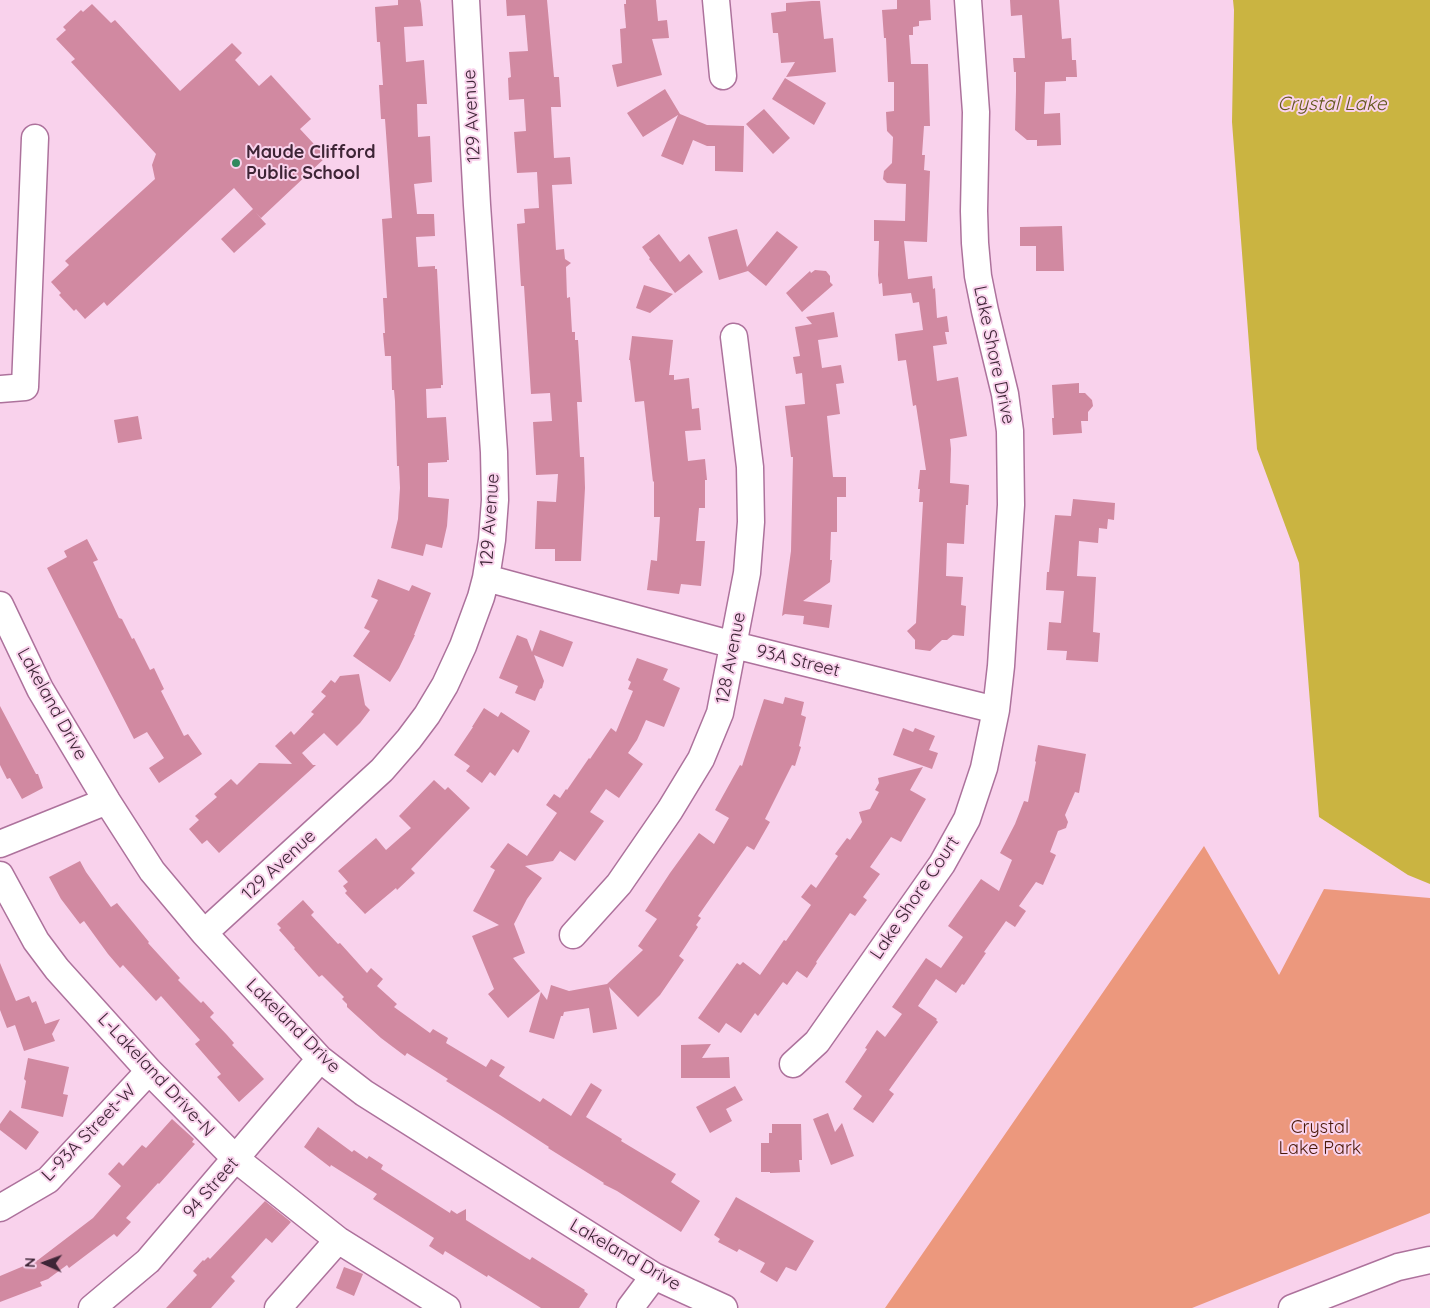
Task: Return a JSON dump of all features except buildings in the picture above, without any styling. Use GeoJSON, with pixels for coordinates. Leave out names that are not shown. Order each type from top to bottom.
{"type":"FeatureCollection","features":[{"type":"Feature","properties":{"kind":"street","name":"129 Avenue"},"geometry":{"type":"LineString","coordinates":[[204,933],[382,770],[409,739],[427,715],[445,685],[463,646],[481,597],[492,540],[495,500],[494,452],[466,0]]}},
{"type":"Feature","properties":{"kind":"street"},"geometry":{"type":"LineString","coordinates":[[716,0],[723,76]]}},
{"type":"Feature","properties":{"kind":"street","name":"Lake Shore Drive"},"geometry":{"type":"LineString","coordinates":[[968,0],[976,112],[974,211],[978,276],[984,311],[1005,394],[1010,431],[1011,505],[1001,666],[996,710]]}},
{"type":"Feature","properties":{"kind":"street"},"geometry":{"type":"LineString","coordinates":[[0,389],[25,387],[35,138]]}},
{"type":"Feature","properties":{"kind":"street","name":"128 Avenue"},"geometry":{"type":"LineString","coordinates":[[573,935],[619,884],[670,810],[701,759],[720,713],[747,572],[751,522],[750,467],[734,337]]}},
{"type":"Feature","properties":{"kind":"street","name":"93A Street"},"geometry":{"type":"LineString","coordinates":[[486,578],[734,645],[996,710]]}},
{"type":"Feature","properties":{"kind":"street","name":"Lakeland Drive"},"geometry":{"type":"LineString","coordinates":[[0,605],[40,689],[107,801],[152,871],[204,933],[320,1059],[364,1093],[654,1276],[724,1308]]}},
{"type":"Feature","properties":{"kind":"street","name":"Lake Shore Court"},"geometry":{"type":"LineString","coordinates":[[792,1064],[817,1042],[942,864],[967,819],[984,768],[996,710]]}},
{"type":"Feature","properties":{"kind":"street"},"geometry":{"type":"LineString","coordinates":[[0,844],[107,801]]}},
{"type":"Feature","properties":{"kind":"street","name":"L-Lakeland Drive-N"},"geometry":{"type":"LineString","coordinates":[[0,875],[36,941],[58,969],[150,1071],[236,1159],[338,1240],[447,1308]]}},
{"type":"Feature","properties":{"kind":"street","name":"94 Street"},"geometry":{"type":"LineString","coordinates":[[92,1308],[148,1261],[320,1059]]}},
{"type":"Feature","properties":{"kind":"street","name":"L-93A Street-W"},"geometry":{"type":"LineString","coordinates":[[0,1208],[48,1180],[150,1071]]}},
{"type":"Feature","properties":{"kind":"street"},"geometry":{"type":"LineString","coordinates":[[278,1308],[338,1240]]}},
{"type":"Feature","properties":{"kind":"street"},"geometry":{"type":"LineString","coordinates":[[1292,1308],[1398,1267],[1430,1260]]}},
{"type":"Feature","properties":{"kind":"street"},"geometry":{"type":"LineString","coordinates":[[630,1308],[654,1276]]}},
{"type":"Feature","properties":{"kind":"green space","name":"Crystal Lake Park"},"geometry":{"type":"Polygon","coordinates":[[[1204,846],[1279,975],[1324,889],[1430,898],[1430,1213],[1192,1308],[885,1308],[1204,846]]]}},
{"type":"Feature","properties":{"kind":"water","name":"Crystal Lake"},"geometry":{"type":"Polygon","coordinates":[[[1233,0],[1430,0],[1430,884],[1408,875],[1319,817],[1299,563],[1257,449],[1232,122],[1233,0]]]}},
{"type":"Feature","properties":{"kind":"place","name":"Maude Clifford Public School"},"geometry":{"type":"Point","coordinates":[236,163]}}]}
